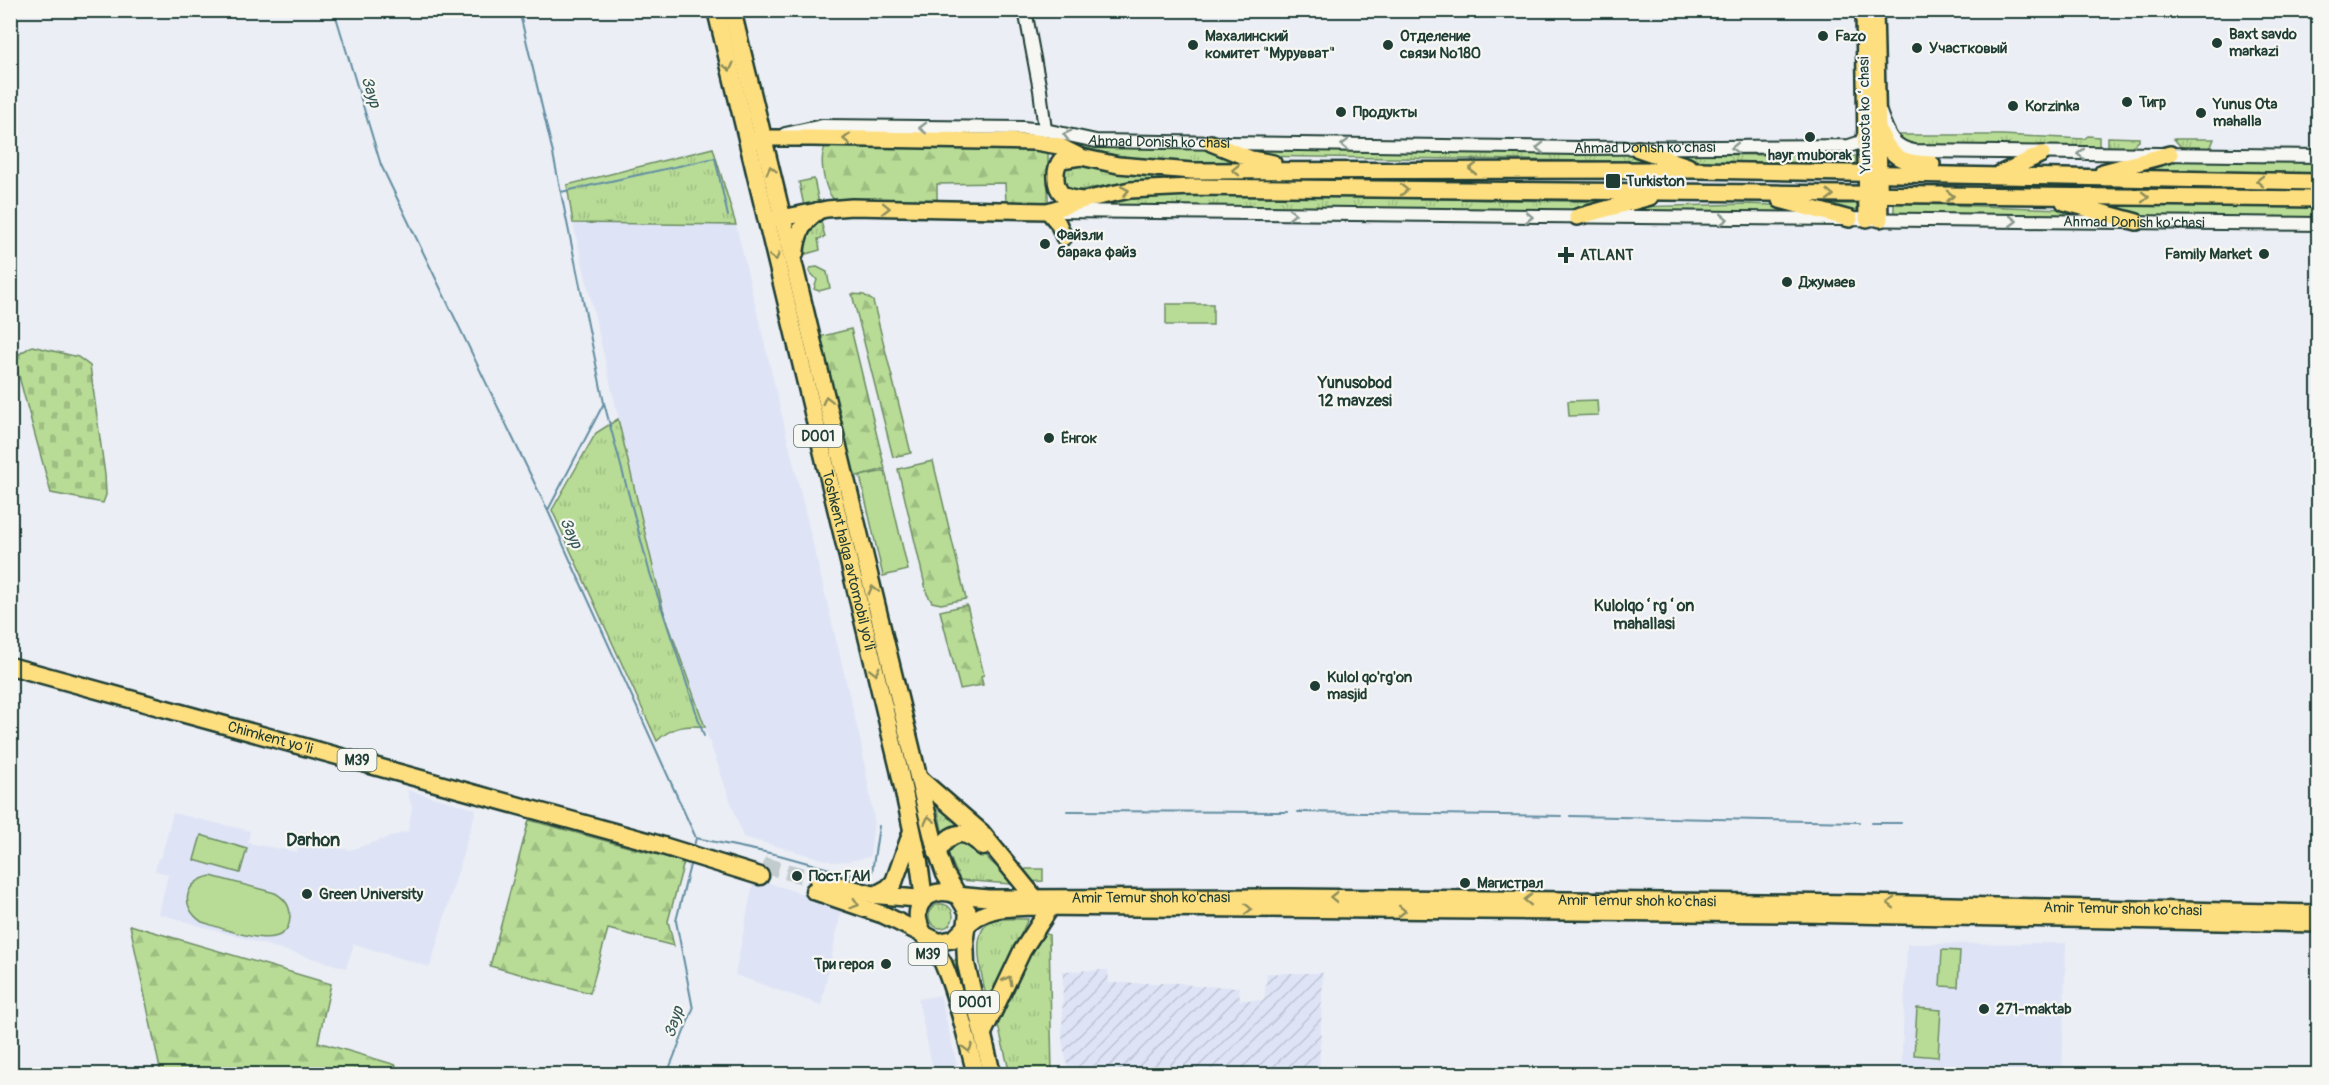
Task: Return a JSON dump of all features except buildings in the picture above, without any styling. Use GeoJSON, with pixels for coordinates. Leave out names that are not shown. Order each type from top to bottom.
{"type":"FeatureCollection","features":[{"type":"Feature","properties":{"kind":"highway","name":"Toshkent halqa avtomobil yo'li"},"geometry":{"type":"LineString","coordinates":[[716,10],[755,140],[775,220],[919,862],[924,899],[918,913],[921,929],[943,963],[975,1074]]}},
{"type":"Feature","properties":{"kind":"highway","name":"Toshkent halqa avtomobil yo'li"},"geometry":{"type":"LineString","coordinates":[[732,10],[755,140]]}},
{"type":"Feature","properties":{"kind":"highway"},"geometry":{"type":"LineString","coordinates":[[794,263],[799,231],[807,220],[823,210]]}},
{"type":"Feature","properties":{"kind":"highway","name":"Toshkent halqa avtomobil yo'li"},"geometry":{"type":"LineString","coordinates":[[775,220],[794,263],[937,853],[956,895],[968,912],[965,928],[966,964],[992,1074]]}},
{"type":"Feature","properties":{"kind":"highway","name":"Chimkent yo‘li"},"geometry":{"type":"LineString","coordinates":[[10,666],[702,857],[762,870]]}},
{"type":"Feature","properties":{"kind":"highway"},"geometry":{"type":"LineString","coordinates":[[920,779],[981,832],[1034,897]]}},
{"type":"Feature","properties":{"kind":"highway"},"geometry":{"type":"LineString","coordinates":[[875,895],[894,882],[912,831]]}},
{"type":"Feature","properties":{"kind":"highway"},"geometry":{"type":"LineString","coordinates":[[937,853],[949,838],[964,834],[973,837],[997,862],[1005,861]]}},
{"type":"Feature","properties":{"kind":"highway"},"geometry":{"type":"LineString","coordinates":[[896,898],[907,894],[911,889],[917,876],[919,862]]}},
{"type":"Feature","properties":{"kind":"highway","name":"M39"},"geometry":{"type":"LineString","coordinates":[[956,895],[950,892],[936,892],[924,899],[896,898],[816,886],[895,920],[932,939],[947,942],[960,935],[965,928]]}},
{"type":"Feature","properties":{"kind":"highway"},"geometry":{"type":"LineString","coordinates":[[982,1033],[1022,951],[1050,908]]}},
{"type":"Feature","properties":{"kind":"highway","name":"M39"},"geometry":{"type":"LineString","coordinates":[[895,920],[927,953],[953,993]]}},
{"type":"Feature","properties":{"kind":"main road","name":"Yunusota koʻchasi"},"geometry":{"type":"LineString","coordinates":[[1864,10],[1872,127],[1873,219]]}},
{"type":"Feature","properties":{"kind":"main road","name":"Yunusota koʻchasi"},"geometry":{"type":"LineString","coordinates":[[1872,127],[1877,105],[1875,10]]}},
{"type":"Feature","properties":{"kind":"main road"},"geometry":{"type":"LineString","coordinates":[[1872,127],[1889,150],[1904,161],[1914,163],[1958,164],[1996,176],[2042,154]]}},
{"type":"Feature","properties":{"kind":"main road"},"geometry":{"type":"LineString","coordinates":[[948,140],[981,129]]}},
{"type":"Feature","properties":{"kind":"main road","name":"Ahmad Donish ko'chasi"},"geometry":{"type":"LineString","coordinates":[[755,140],[948,140],[1048,144],[1066,149],[1081,157],[1118,165],[1176,170],[1700,170],[2319,182]]}},
{"type":"Feature","properties":{"kind":"main road"},"geometry":{"type":"LineString","coordinates":[[1211,143],[1251,159],[1305,169]]}},
{"type":"Feature","properties":{"kind":"main road"},"geometry":{"type":"LineString","coordinates":[[1638,148],[1700,170]]}},
{"type":"Feature","properties":{"kind":"main road"},"geometry":{"type":"LineString","coordinates":[[2079,178],[2170,154]]}},
{"type":"Feature","properties":{"kind":"main road","name":"Ahmad Donish ko'chasi"},"geometry":{"type":"LineString","coordinates":[[1081,157],[1061,160],[1057,165],[1056,178],[1062,194],[1084,200]]}},
{"type":"Feature","properties":{"kind":"main road","name":"Ahmad Donish ko'chasi"},"geometry":{"type":"LineString","coordinates":[[775,220],[823,210],[852,207],[1048,211],[1084,200],[1143,188],[1191,187],[2319,199]]}},
{"type":"Feature","properties":{"kind":"main road"},"geometry":{"type":"LineString","coordinates":[[1577,217],[1667,193]]}},
{"type":"Feature","properties":{"kind":"main road"},"geometry":{"type":"LineString","coordinates":[[1757,194],[1850,219]]}},
{"type":"Feature","properties":{"kind":"main road"},"geometry":{"type":"LineString","coordinates":[[2044,197],[2137,222]]}},
{"type":"Feature","properties":{"kind":"main road"},"geometry":{"type":"LineString","coordinates":[[1048,211],[1058,223],[1064,237]]}},
{"type":"Feature","properties":{"kind":"main road","name":"Amir Temur shoh ko'chasi"},"geometry":{"type":"LineString","coordinates":[[956,895],[988,898],[1291,897],[1861,903],[2319,912]]}},
{"type":"Feature","properties":{"kind":"main road","name":"Amir Temur shoh ko'chasi"},"geometry":{"type":"LineString","coordinates":[[965,928],[977,916],[989,911],[1014,908],[1788,914],[2319,924]]}},
{"type":"Feature","properties":{"kind":"street"},"geometry":{"type":"LineString","coordinates":[[1025,10],[1045,130]]}},
{"type":"Feature","properties":{"kind":"street"},"geometry":{"type":"LineString","coordinates":[[1877,105],[1893,142],[1901,148],[1914,151],[2319,156]]}},
{"type":"Feature","properties":{"kind":"street","name":"Ahmad Donish ko'chasi"},"geometry":{"type":"LineString","coordinates":[[755,140],[822,126],[1045,130],[1096,141],[1638,148],[1849,146],[1861,142],[1872,127]]}},
{"type":"Feature","properties":{"kind":"street","name":"Ahmad Donish ko'chasi"},"geometry":{"type":"LineString","coordinates":[[1048,211],[2319,224]]}},
{"type":"Feature","properties":{"kind":"shaded area"},"geometry":{"type":"Polygon","coordinates":[[[573,223],[736,225],[861,743],[874,819],[870,857],[833,862],[743,837],[663,609],[573,223]]]}},
{"type":"Feature","properties":{"kind":"shaded area","name":"Green University"},"geometry":{"type":"Polygon","coordinates":[[[407,790],[476,809],[430,967],[354,944],[346,968],[159,914],[168,874],[155,871],[158,858],[161,858],[173,813],[250,831],[248,843],[297,852],[302,832],[324,835],[323,845],[350,850],[408,831],[412,808],[407,790]]]}},
{"type":"Feature","properties":{"kind":"shaded area"},"geometry":{"type":"Polygon","coordinates":[[[754,878],[842,907],[821,1005],[735,975],[754,878]]]}},
{"type":"Feature","properties":{"kind":"shaded area","name":"271-maktab"},"geometry":{"type":"Polygon","coordinates":[[[2066,943],[2062,1074],[1901,1074],[1907,944],[2066,943]]]}},
{"type":"Feature","properties":{"kind":"shaded area"},"geometry":{"type":"Polygon","coordinates":[[[1108,970],[1109,983],[1181,983],[1194,986],[1239,987],[1240,1000],[1264,1000],[1267,973],[1323,973],[1319,1074],[1069,1074],[1062,1041],[1063,971],[1108,970]]]}},
{"type":"Feature","properties":{"kind":"shaded area"},"geometry":{"type":"Polygon","coordinates":[[[940,995],[959,1074],[934,1074],[918,999],[940,995]]]}},
{"type":"Feature","properties":{"kind":"green space"},"geometry":{"type":"Polygon","coordinates":[[[1895,135],[2002,135],[2084,139],[2088,136],[2099,137],[2099,147],[1910,147],[1895,135]]]}},
{"type":"Feature","properties":{"kind":"green space"},"geometry":{"type":"Polygon","coordinates":[[[1055,137],[1208,148],[1246,164],[1149,160],[1101,152],[1055,137]]]}},
{"type":"Feature","properties":{"kind":"green space"},"geometry":{"type":"Polygon","coordinates":[[[2108,137],[2139,138],[2139,141],[2129,148],[2108,148],[2108,137]]]}},
{"type":"Feature","properties":{"kind":"green space"},"geometry":{"type":"Polygon","coordinates":[[[2174,139],[2214,139],[2210,149],[2182,148],[2174,139]]]}},
{"type":"Feature","properties":{"kind":"green space"},"geometry":{"type":"Polygon","coordinates":[[[826,145],[1048,149],[1048,203],[1006,203],[1005,183],[937,184],[937,203],[837,202],[832,198],[824,175],[823,159],[826,145]]]}},
{"type":"Feature","properties":{"kind":"green space"},"geometry":{"type":"Polygon","coordinates":[[[713,148],[736,225],[573,223],[567,185],[713,148]]]}},
{"type":"Feature","properties":{"kind":"green space"},"geometry":{"type":"Polygon","coordinates":[[[1237,148],[1634,154],[1660,162],[1254,156],[1237,148]]]}},
{"type":"Feature","properties":{"kind":"green space"},"geometry":{"type":"Polygon","coordinates":[[[1683,154],[1856,156],[1856,163],[1700,162],[1683,154]]]}},
{"type":"Feature","properties":{"kind":"green space"},"geometry":{"type":"Polygon","coordinates":[[[2181,159],[2318,159],[2318,173],[2127,171],[2181,159]]]}},
{"type":"Feature","properties":{"kind":"green space"},"geometry":{"type":"Polygon","coordinates":[[[1068,161],[1158,176],[1159,179],[1071,192],[1064,187],[1061,168],[1068,161]]]}},
{"type":"Feature","properties":{"kind":"green space"},"geometry":{"type":"Polygon","coordinates":[[[814,179],[819,203],[804,206],[799,182],[814,179]]]}},
{"type":"Feature","properties":{"kind":"green space"},"geometry":{"type":"Polygon","coordinates":[[[2084,184],[2318,188],[2318,192],[2154,189],[1961,191],[2084,184]]]}},
{"type":"Feature","properties":{"kind":"green space"},"geometry":{"type":"Polygon","coordinates":[[[1160,194],[1619,202],[1576,213],[1089,208],[1087,205],[1160,194]]]}},
{"type":"Feature","properties":{"kind":"green space"},"geometry":{"type":"Polygon","coordinates":[[[1894,203],[2063,209],[2099,216],[1894,216],[1894,203]]]}},
{"type":"Feature","properties":{"kind":"green space"},"geometry":{"type":"Polygon","coordinates":[[[1749,204],[1792,206],[1818,215],[1604,214],[1635,207],[1749,204]]]}},
{"type":"Feature","properties":{"kind":"green space"},"geometry":{"type":"Polygon","coordinates":[[[1810,204],[1857,204],[1856,214],[1810,204]]]}},
{"type":"Feature","properties":{"kind":"green space"},"geometry":{"type":"Polygon","coordinates":[[[2099,204],[2318,205],[2318,220],[2146,217],[2111,210],[2099,204]]]}},
{"type":"Feature","properties":{"kind":"green space"},"geometry":{"type":"Polygon","coordinates":[[[820,217],[825,237],[818,239],[820,250],[806,254],[804,236],[820,217]]]}},
{"type":"Feature","properties":{"kind":"green space"},"geometry":{"type":"Polygon","coordinates":[[[817,267],[827,272],[830,288],[819,291],[814,289],[817,280],[809,271],[810,268],[817,267]]]}},
{"type":"Feature","properties":{"kind":"green space"},"geometry":{"type":"Polygon","coordinates":[[[852,294],[864,295],[873,301],[911,453],[893,457],[852,294]]]}},
{"type":"Feature","properties":{"kind":"green space"},"geometry":{"type":"Polygon","coordinates":[[[1166,304],[1213,304],[1213,325],[1166,325],[1166,304]]]}},
{"type":"Feature","properties":{"kind":"green space"},"geometry":{"type":"Polygon","coordinates":[[[851,329],[885,469],[853,477],[819,337],[851,329]]]}},
{"type":"Feature","properties":{"kind":"green space"},"geometry":{"type":"Polygon","coordinates":[[[32,346],[78,357],[90,366],[105,475],[106,495],[103,503],[51,493],[18,373],[16,356],[32,346]]]}},
{"type":"Feature","properties":{"kind":"green space"},"geometry":{"type":"Polygon","coordinates":[[[1597,400],[1598,415],[1569,416],[1568,401],[1597,400]]]}},
{"type":"Feature","properties":{"kind":"green space"},"geometry":{"type":"Polygon","coordinates":[[[618,419],[663,609],[705,727],[679,728],[668,732],[657,741],[552,510],[596,433],[618,419]]]}},
{"type":"Feature","properties":{"kind":"green space"},"geometry":{"type":"Polygon","coordinates":[[[933,461],[966,599],[941,604],[932,602],[927,594],[898,469],[933,461]]]}},
{"type":"Feature","properties":{"kind":"green space"},"geometry":{"type":"Polygon","coordinates":[[[885,471],[908,570],[883,576],[860,476],[885,471]]]}},
{"type":"Feature","properties":{"kind":"green space"},"geometry":{"type":"Polygon","coordinates":[[[967,605],[984,675],[981,676],[983,685],[960,689],[940,611],[967,605]]]}},
{"type":"Feature","properties":{"kind":"green space"},"geometry":{"type":"Polygon","coordinates":[[[937,804],[965,824],[943,836],[937,804]]]}},
{"type":"Feature","properties":{"kind":"green space"},"geometry":{"type":"Polygon","coordinates":[[[529,820],[684,862],[668,921],[674,946],[608,929],[590,993],[490,966],[529,820]]]}},
{"type":"Feature","properties":{"kind":"green space"},"geometry":{"type":"Polygon","coordinates":[[[201,835],[247,849],[240,873],[194,860],[201,835]]]}},
{"type":"Feature","properties":{"kind":"green space"},"geometry":{"type":"Polygon","coordinates":[[[958,841],[974,843],[991,862],[1014,879],[1011,884],[960,880],[947,851],[958,841]]]}},
{"type":"Feature","properties":{"kind":"green space"},"geometry":{"type":"Polygon","coordinates":[[[1026,869],[1043,869],[1043,881],[1026,882],[1023,872],[1026,869]]]}},
{"type":"Feature","properties":{"kind":"green space"},"geometry":{"type":"Polygon","coordinates":[[[211,876],[278,895],[289,908],[287,928],[280,935],[268,938],[239,934],[202,922],[190,909],[188,895],[195,883],[211,876]]]}},
{"type":"Feature","properties":{"kind":"green space"},"geometry":{"type":"Polygon","coordinates":[[[941,904],[950,907],[953,916],[950,925],[941,928],[932,925],[929,916],[932,907],[941,904]]]}},
{"type":"Feature","properties":{"kind":"green space"},"geometry":{"type":"Polygon","coordinates":[[[1028,919],[988,1006],[979,958],[981,934],[986,925],[995,920],[1028,919]]]}},
{"type":"Feature","properties":{"kind":"green space"},"geometry":{"type":"Polygon","coordinates":[[[130,925],[331,984],[318,1042],[396,1065],[394,1074],[161,1074],[130,925]]]}},
{"type":"Feature","properties":{"kind":"green space"},"geometry":{"type":"Polygon","coordinates":[[[1039,931],[1049,935],[1052,1074],[1010,1074],[998,1025],[1039,931]]]}},
{"type":"Feature","properties":{"kind":"green space"},"geometry":{"type":"Polygon","coordinates":[[[1942,950],[1960,951],[1958,987],[1940,986],[1942,950]]]}},
{"type":"Feature","properties":{"kind":"green space"},"geometry":{"type":"Polygon","coordinates":[[[957,959],[986,1074],[981,1074],[953,961],[957,959]]]}},
{"type":"Feature","properties":{"kind":"green space"},"geometry":{"type":"Polygon","coordinates":[[[1917,1008],[1941,1010],[1938,1057],[1914,1055],[1917,1008]]]}},
{"type":"Feature","properties":{"kind":"waterway","name":"Заур"},"geometry":{"type":"LineString","coordinates":[[334,10],[381,165],[548,511],[696,838],[693,850]]}},
{"type":"Feature","properties":{"kind":"waterway"},"geometry":{"type":"LineString","coordinates":[[519,10],[552,149],[604,403],[548,510]]}},
{"type":"Feature","properties":{"kind":"waterway"},"geometry":{"type":"LineString","coordinates":[[561,192],[715,158],[728,216]]}},
{"type":"Feature","properties":{"kind":"waterway"},"geometry":{"type":"LineString","coordinates":[[604,403],[649,570],[704,736]]}},
{"type":"Feature","properties":{"kind":"waterway"},"geometry":{"type":"LineString","coordinates":[[1067,811],[1288,812]]}},
{"type":"Feature","properties":{"kind":"waterway"},"geometry":{"type":"LineString","coordinates":[[1298,812],[1561,816]]}},
{"type":"Feature","properties":{"kind":"waterway"},"geometry":{"type":"LineString","coordinates":[[1570,816],[1859,822]]}},
{"type":"Feature","properties":{"kind":"waterway"},"geometry":{"type":"LineString","coordinates":[[1872,823],[1901,823]]}},
{"type":"Feature","properties":{"kind":"waterway"},"geometry":{"type":"LineString","coordinates":[[696,838],[779,855],[851,875],[872,872],[879,826]]}},
{"type":"Feature","properties":{"kind":"waterway","name":"Заур"},"geometry":{"type":"LineString","coordinates":[[667,1074],[693,1009],[676,921],[691,861]]}},
{"type":"Feature","properties":{"kind":"tunnel"},"geometry":{"type":"LineString","coordinates":[[763,865],[818,880]]}},
{"type":"Feature","properties":{"kind":"place","name":"Fazo"},"geometry":{"type":"Point","coordinates":[1823,36]}},
{"type":"Feature","properties":{"kind":"place","name":"Baxt savdo markazi"},"geometry":{"type":"Point","coordinates":[2217,43]}},
{"type":"Feature","properties":{"kind":"place","name":"Махалинский комитет \"Мурувват\""},"geometry":{"type":"Point","coordinates":[1193,45]}},
{"type":"Feature","properties":{"kind":"place","name":"Отделение связи №180"},"geometry":{"type":"Point","coordinates":[1388,45]}},
{"type":"Feature","properties":{"kind":"place","name":"Участковый"},"geometry":{"type":"Point","coordinates":[1917,48]}},
{"type":"Feature","properties":{"kind":"place","name":"Тигр"},"geometry":{"type":"Point","coordinates":[2127,102]}},
{"type":"Feature","properties":{"kind":"place","name":"Korzinka"},"geometry":{"type":"Point","coordinates":[2013,106]}},
{"type":"Feature","properties":{"kind":"place","name":"Продукты"},"geometry":{"type":"Point","coordinates":[1341,112]}},
{"type":"Feature","properties":{"kind":"place","name":"Yunus Ota mahalla"},"geometry":{"type":"Point","coordinates":[2201,113]}},
{"type":"Feature","properties":{"kind":"place","name":"hayr muborak"},"geometry":{"type":"Point","coordinates":[1810,137]}},
{"type":"Feature","properties":{"kind":"place","name":"Turkiston"},"geometry":{"type":"Point","coordinates":[1613,181]}},
{"type":"Feature","properties":{"kind":"place","name":"Файзли барака файз"},"geometry":{"type":"Point","coordinates":[1045,244]}},
{"type":"Feature","properties":{"kind":"place","name":"Family Market"},"geometry":{"type":"Point","coordinates":[2264,254]}},
{"type":"Feature","properties":{"kind":"place","name":"ATLANT"},"geometry":{"type":"Point","coordinates":[1566,255]}},
{"type":"Feature","properties":{"kind":"place","name":"Джумаев"},"geometry":{"type":"Point","coordinates":[1787,282]}},
{"type":"Feature","properties":{"kind":"place","name":"Ёнгок"},"geometry":{"type":"Point","coordinates":[1049,438]}},
{"type":"Feature","properties":{"kind":"place","name":"Kulol qo'rg'on masjid"},"geometry":{"type":"Point","coordinates":[1315,686]}},
{"type":"Feature","properties":{"kind":"place","name":"Пост ГАИ"},"geometry":{"type":"Point","coordinates":[797,876]}},
{"type":"Feature","properties":{"kind":"place","name":"Магистрал"},"geometry":{"type":"Point","coordinates":[1465,883]}},
{"type":"Feature","properties":{"kind":"place","name":"Green University"},"geometry":{"type":"Point","coordinates":[307,894]}},
{"type":"Feature","properties":{"kind":"place","name":"Три героя"},"geometry":{"type":"Point","coordinates":[886,964]}},
{"type":"Feature","properties":{"kind":"place","name":"271-maktab"},"geometry":{"type":"Point","coordinates":[1984,1009]}},
{"type":"Feature","properties":{"kind":"district","name":"Yunusobod 12 mavzesi"},"geometry":{"type":"Point","coordinates":[1355,392]}},
{"type":"Feature","properties":{"kind":"district","name":"Kulolqoʻrgʻon mahallasi"},"geometry":{"type":"Point","coordinates":[1644,615]}},
{"type":"Feature","properties":{"kind":"district","name":"Darhon"},"geometry":{"type":"Point","coordinates":[313,840]}}]}
